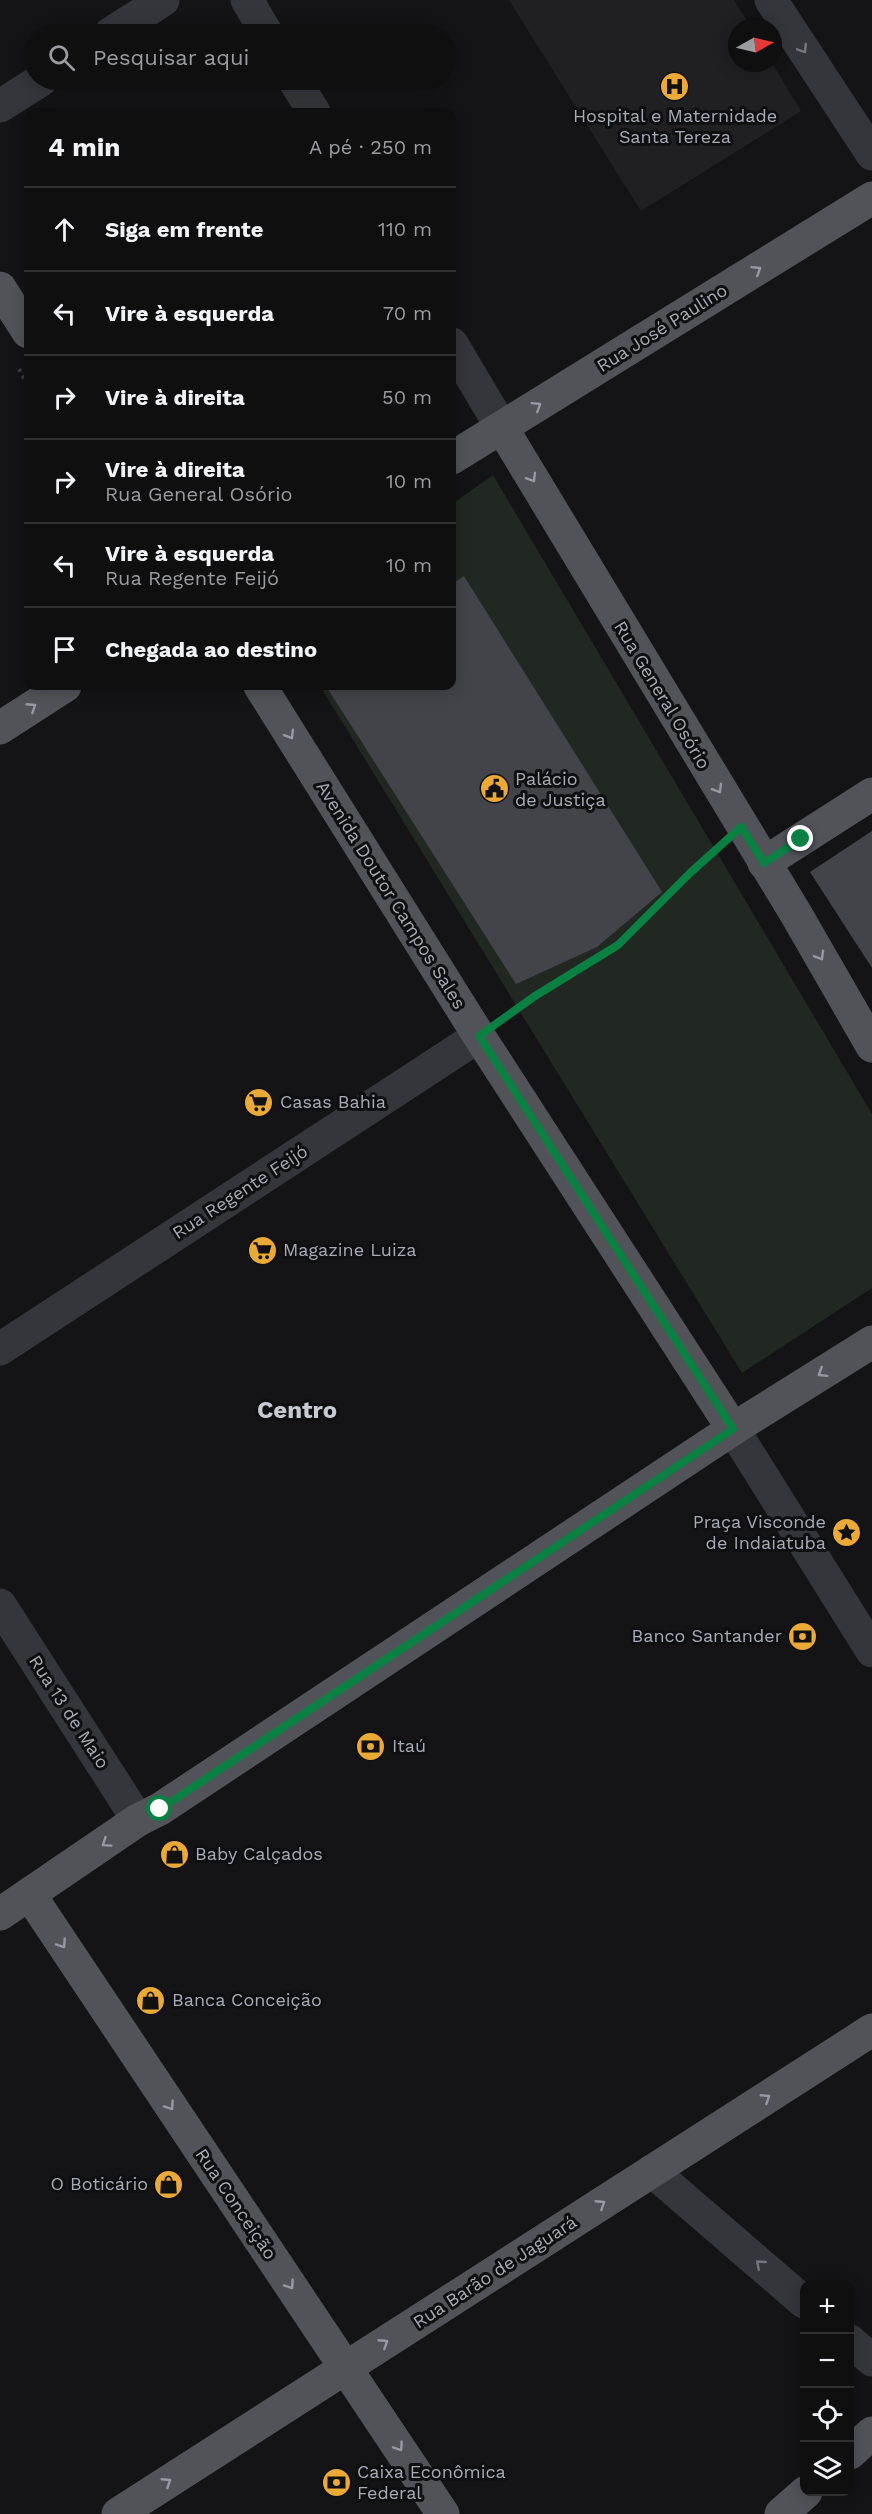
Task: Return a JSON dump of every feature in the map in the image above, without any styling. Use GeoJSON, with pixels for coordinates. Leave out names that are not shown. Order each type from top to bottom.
{"type":"FeatureCollection","features":[{"type":"Feature","properties":{"kind":"main road","name":"Rua José Paulino"},"geometry":{"type":"LineString","coordinates":[[456,456],[872,198]]}},
{"type":"Feature","properties":{"kind":"main road"},"geometry":{"type":"LineString","coordinates":[[0,288],[24,326]]}},
{"type":"Feature","properties":{"kind":"main road","name":"Rua General Osório"},"geometry":{"type":"LineString","coordinates":[[502,428],[872,1046]]}},
{"type":"Feature","properties":{"kind":"main road"},"geometry":{"type":"LineString","coordinates":[[0,728],[59,690]]}},
{"type":"Feature","properties":{"kind":"main road","name":"Avenida Doutor Campos Sales"},"geometry":{"type":"LineString","coordinates":[[263,690],[479,1036],[733,1429]]}},
{"type":"Feature","properties":{"kind":"main road"},"geometry":{"type":"LineString","coordinates":[[764,863],[872,794]]}},
{"type":"Feature","properties":{"kind":"main road"},"geometry":{"type":"LineString","coordinates":[[0,1914],[138,1820],[160,1809],[733,1429],[872,1342]]}},
{"type":"Feature","properties":{"kind":"main road","name":"Rua Conceição"},"geometry":{"type":"LineString","coordinates":[[30,1895],[443,2514]]}},
{"type":"Feature","properties":{"kind":"main road","name":"Rua Barão de Jaguará"},"geometry":{"type":"LineString","coordinates":[[118,2514],[872,2030]]}},
{"type":"Feature","properties":{"kind":"main road"},"geometry":{"type":"LineString","coordinates":[[854,2449],[872,2433]]}},
{"type":"Feature","properties":{"kind":"main road"},"geometry":{"type":"LineString","coordinates":[[781,2514],[801,2496]]}},
{"type":"Feature","properties":{"kind":"street"},"geometry":{"type":"LineString","coordinates":[[126,24],[163,0]]}},
{"type":"Feature","properties":{"kind":"street"},"geometry":{"type":"LineString","coordinates":[[246,0],[261,24]]}},
{"type":"Feature","properties":{"kind":"street"},"geometry":{"type":"LineString","coordinates":[[771,0],[872,154]]}},
{"type":"Feature","properties":{"kind":"street"},"geometry":{"type":"LineString","coordinates":[[0,106],[25,90]]}},
{"type":"Feature","properties":{"kind":"street"},"geometry":{"type":"LineString","coordinates":[[300,90],[312,108]]}},
{"type":"Feature","properties":{"kind":"street","name":"Rua General Osório"},"geometry":{"type":"LineString","coordinates":[[456,351],[502,428]]}},
{"type":"Feature","properties":{"kind":"street","name":"Rua Regente Feijó"},"geometry":{"type":"LineString","coordinates":[[0,1349],[479,1036]]}},
{"type":"Feature","properties":{"kind":"street","name":"Avenida Doutor Campos Sales"},"geometry":{"type":"LineString","coordinates":[[733,1429],[872,1651]]}},
{"type":"Feature","properties":{"kind":"street","name":"Rua 13 de Maio"},"geometry":{"type":"LineString","coordinates":[[0,1605],[138,1820]]}},
{"type":"Feature","properties":{"kind":"street"},"geometry":{"type":"LineString","coordinates":[[652,2171],[800,2299]]}},
{"type":"Feature","properties":{"kind":"street"},"geometry":{"type":"LineString","coordinates":[[854,2345],[872,2360]]}},
{"type":"Feature","properties":{"kind":"path"},"geometry":{"type":"LineString","coordinates":[[479,1036],[535,996],[618,945],[690,873],[741,827]]}},
{"type":"Feature","properties":{"kind":"shaded area","name":"Hospital e Maternidade Santa Tereza"},"geometry":{"type":"Polygon","coordinates":[[[509,0],[734,0],[745,18],[728,18],[728,72],[777,72],[801,111],[641,211],[509,0]]]}},
{"type":"Feature","properties":{"kind":"shaded area"},"geometry":{"type":"Polygon","coordinates":[[[493,475],[872,1114],[872,1288],[742,1373],[322,690],[456,690],[456,501],[493,475]]]}},
{"type":"Feature","properties":{"kind":"building","name":"Palácio de Justiça"},"geometry":{"type":"Polygon","coordinates":[[[464,576],[662,892],[597,947],[516,984],[329,690],[456,690],[456,581],[464,576]]]}},
{"type":"Feature","properties":{"kind":"building"},"geometry":{"type":"Polygon","coordinates":[[[872,831],[872,968],[810,872],[872,831]]]}},
{"type":"Feature","properties":{"kind":"place","name":"Hospital e Maternidade Santa Tereza"},"geometry":{"type":"Point","coordinates":[675,87]}},
{"type":"Feature","properties":{"kind":"place","name":"Palácio de Justiça"},"geometry":{"type":"Point","coordinates":[494,789]}},
{"type":"Feature","properties":{"kind":"place","name":"Casas Bahia"},"geometry":{"type":"Point","coordinates":[259,1102]}},
{"type":"Feature","properties":{"kind":"place","name":"Magazine Luiza"},"geometry":{"type":"Point","coordinates":[262,1250]}},
{"type":"Feature","properties":{"kind":"place","name":"Praça Visconde de Indaiatuba"},"geometry":{"type":"Point","coordinates":[847,1532]}},
{"type":"Feature","properties":{"kind":"place","name":"Banco Santander"},"geometry":{"type":"Point","coordinates":[803,1636]}},
{"type":"Feature","properties":{"kind":"place","name":"Itaú"},"geometry":{"type":"Point","coordinates":[371,1746]}},
{"type":"Feature","properties":{"kind":"place","name":"Baby Calçados"},"geometry":{"type":"Point","coordinates":[174,1854]}},
{"type":"Feature","properties":{"kind":"place","name":"Banca Conceição"},"geometry":{"type":"Point","coordinates":[151,2000]}},
{"type":"Feature","properties":{"kind":"place","name":"O Boticário"},"geometry":{"type":"Point","coordinates":[169,2184]}},
{"type":"Feature","properties":{"kind":"place","name":"Caixa Econômica Federal"},"geometry":{"type":"Point","coordinates":[336,2482]}},
{"type":"Feature","properties":{"kind":"district","name":"Centro"},"geometry":{"type":"Point","coordinates":[297,1410]}},
{"type":"Feature","properties":{"kind":"route"},"geometry":{"type":"LineString","coordinates":[[160,1809],[733,1429],[479,1036],[535,996],[618,945],[690,873],[741,827],[764,863],[801,839]]}}]}
